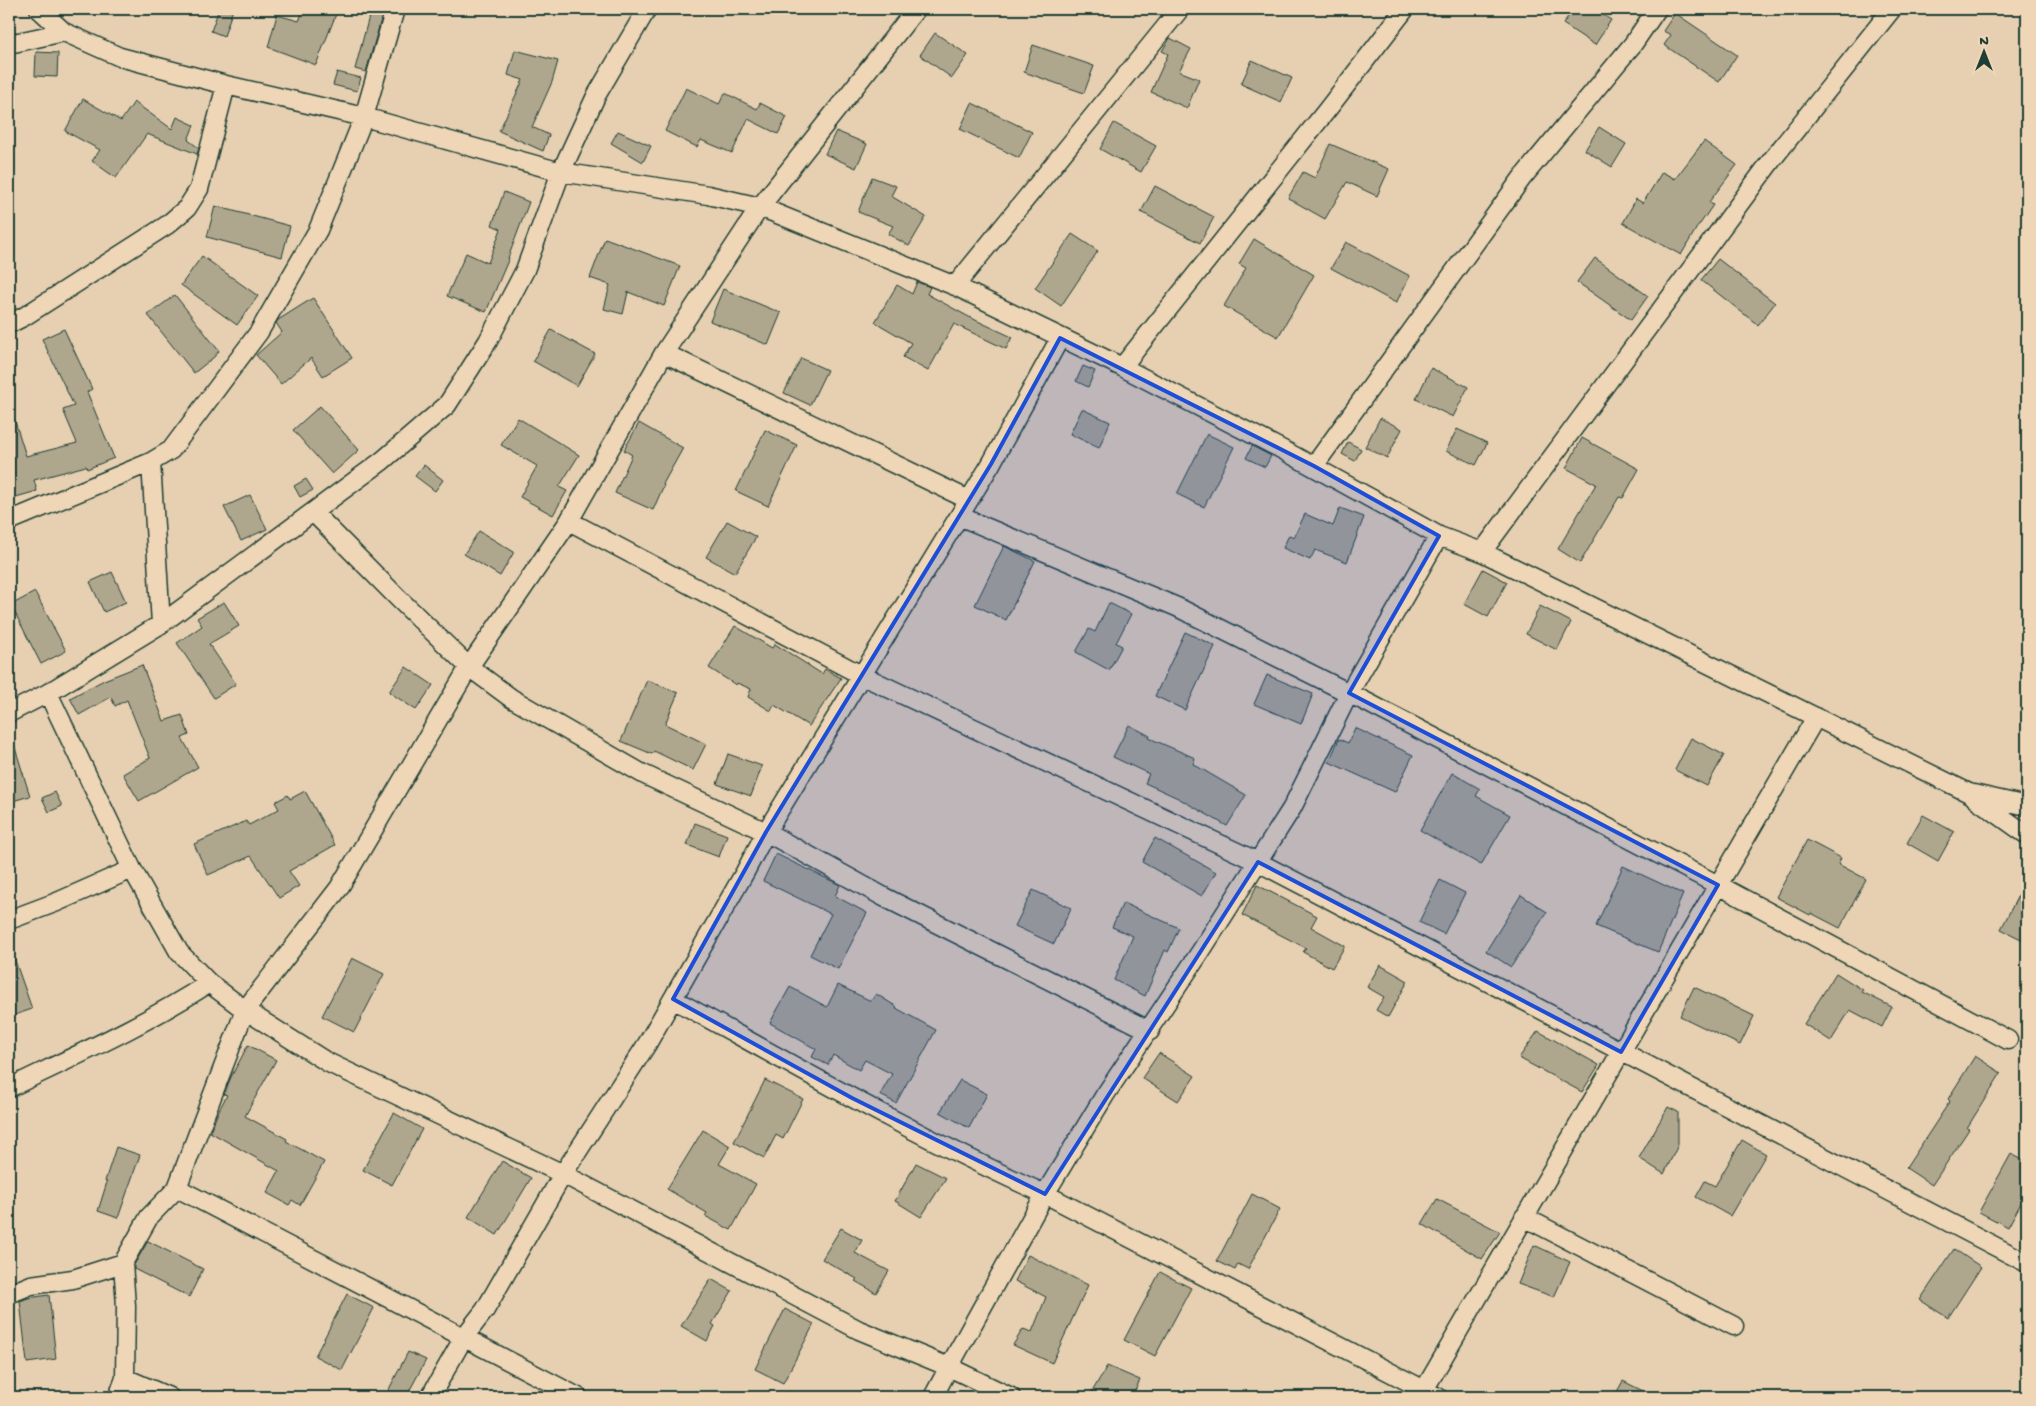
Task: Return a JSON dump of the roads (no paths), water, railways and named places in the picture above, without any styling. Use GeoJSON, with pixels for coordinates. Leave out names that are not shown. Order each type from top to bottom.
{"type":"FeatureCollection","features":[{"type":"Feature","properties":{"kind":"street"},"geometry":{"type":"LineString","coordinates":[[39,9],[64,32],[120,57],[226,85],[364,117],[561,172],[708,195],[760,207],[955,286],[1122,367],[1314,466],[1439,536],[1482,552],[1969,793],[2027,835]]}},
{"type":"Feature","properties":{"kind":"street"},"geometry":{"type":"LineString","coordinates":[[9,521],[150,462],[171,450],[259,332],[318,230],[364,117],[395,9]]}},
{"type":"Feature","properties":{"kind":"street"},"geometry":{"type":"LineString","coordinates":[[9,713],[48,693],[161,624],[382,461],[447,405],[488,341],[525,270],[561,172],[596,96],[647,9]]}},
{"type":"Feature","properties":{"kind":"street"},"geometry":{"type":"LineString","coordinates":[[118,1397],[124,1378],[126,1306],[123,1263],[149,1217],[177,1188],[245,1010],[339,888],[469,667],[569,522],[664,353],[760,207],[916,9]]}},
{"type":"Feature","properties":{"kind":"street"},"geometry":{"type":"LineString","coordinates":[[955,286],[1180,9]]}},
{"type":"Feature","properties":{"kind":"street"},"geometry":{"type":"LineString","coordinates":[[1122,367],[1405,9]]}},
{"type":"Feature","properties":{"kind":"street"},"geometry":{"type":"LineString","coordinates":[[1314,466],[1522,178],[1633,44],[1657,9]]}},
{"type":"Feature","properties":{"kind":"street"},"geometry":{"type":"LineString","coordinates":[[1482,552],[1771,161],[1892,9]]}},
{"type":"Feature","properties":{"kind":"street"},"geometry":{"type":"LineString","coordinates":[[9,44],[64,32]]}},
{"type":"Feature","properties":{"kind":"street"},"geometry":{"type":"LineString","coordinates":[[9,324],[25,316],[167,225],[187,208],[199,189],[226,85]]}},
{"type":"Feature","properties":{"kind":"street"},"geometry":{"type":"LineString","coordinates":[[430,1397],[464,1337],[486,1310],[563,1174],[647,1044],[766,832],[969,500],[1060,338]]}},
{"type":"Feature","properties":{"kind":"street"},"geometry":{"type":"LineString","coordinates":[[664,353],[969,500]]}},
{"type":"Feature","properties":{"kind":"street"},"geometry":{"type":"LineString","coordinates":[[150,462],[161,624]]}},
{"type":"Feature","properties":{"kind":"street"},"geometry":{"type":"LineString","coordinates":[[313,512],[399,600],[469,667],[511,698],[643,774],[766,832],[884,897],[1150,1031]]}},
{"type":"Feature","properties":{"kind":"street"},"geometry":{"type":"LineString","coordinates":[[959,516],[1177,607],[1349,693],[1718,885],[2008,1040]]}},
{"type":"Feature","properties":{"kind":"street"},"geometry":{"type":"LineString","coordinates":[[569,522],[861,675],[1258,862],[2027,1263]]}},
{"type":"Feature","properties":{"kind":"street"},"geometry":{"type":"LineString","coordinates":[[933,1397],[1046,1194],[1105,1095],[1150,1031],[1292,808],[1349,693],[1439,536]]}},
{"type":"Feature","properties":{"kind":"street"},"geometry":{"type":"LineString","coordinates":[[48,693],[132,869],[179,952],[209,983],[245,1010],[327,1062],[563,1174],[859,1330],[949,1367],[1011,1397]]}},
{"type":"Feature","properties":{"kind":"street"},"geometry":{"type":"LineString","coordinates":[[672,999],[852,1098],[991,1170],[1046,1194],[1428,1395],[1524,1218],[1816,717]]}},
{"type":"Feature","properties":{"kind":"street"},"geometry":{"type":"LineString","coordinates":[[1969,793],[2027,806]]}},
{"type":"Feature","properties":{"kind":"street"},"geometry":{"type":"LineString","coordinates":[[9,920],[57,902],[132,869]]}},
{"type":"Feature","properties":{"kind":"street"},"geometry":{"type":"LineString","coordinates":[[9,1088],[124,1031],[179,1002],[209,983]]}},
{"type":"Feature","properties":{"kind":"street"},"geometry":{"type":"LineString","coordinates":[[177,1188],[578,1397]]}},
{"type":"Feature","properties":{"kind":"street"},"geometry":{"type":"LineString","coordinates":[[1524,1218],[1734,1326]]}},
{"type":"Feature","properties":{"kind":"street"},"geometry":{"type":"LineString","coordinates":[[9,1294],[31,1285],[73,1278],[123,1263]]}},
{"type":"Feature","properties":{"kind":"street"},"geometry":{"type":"LineString","coordinates":[[124,1378],[169,1397]]}}]}
